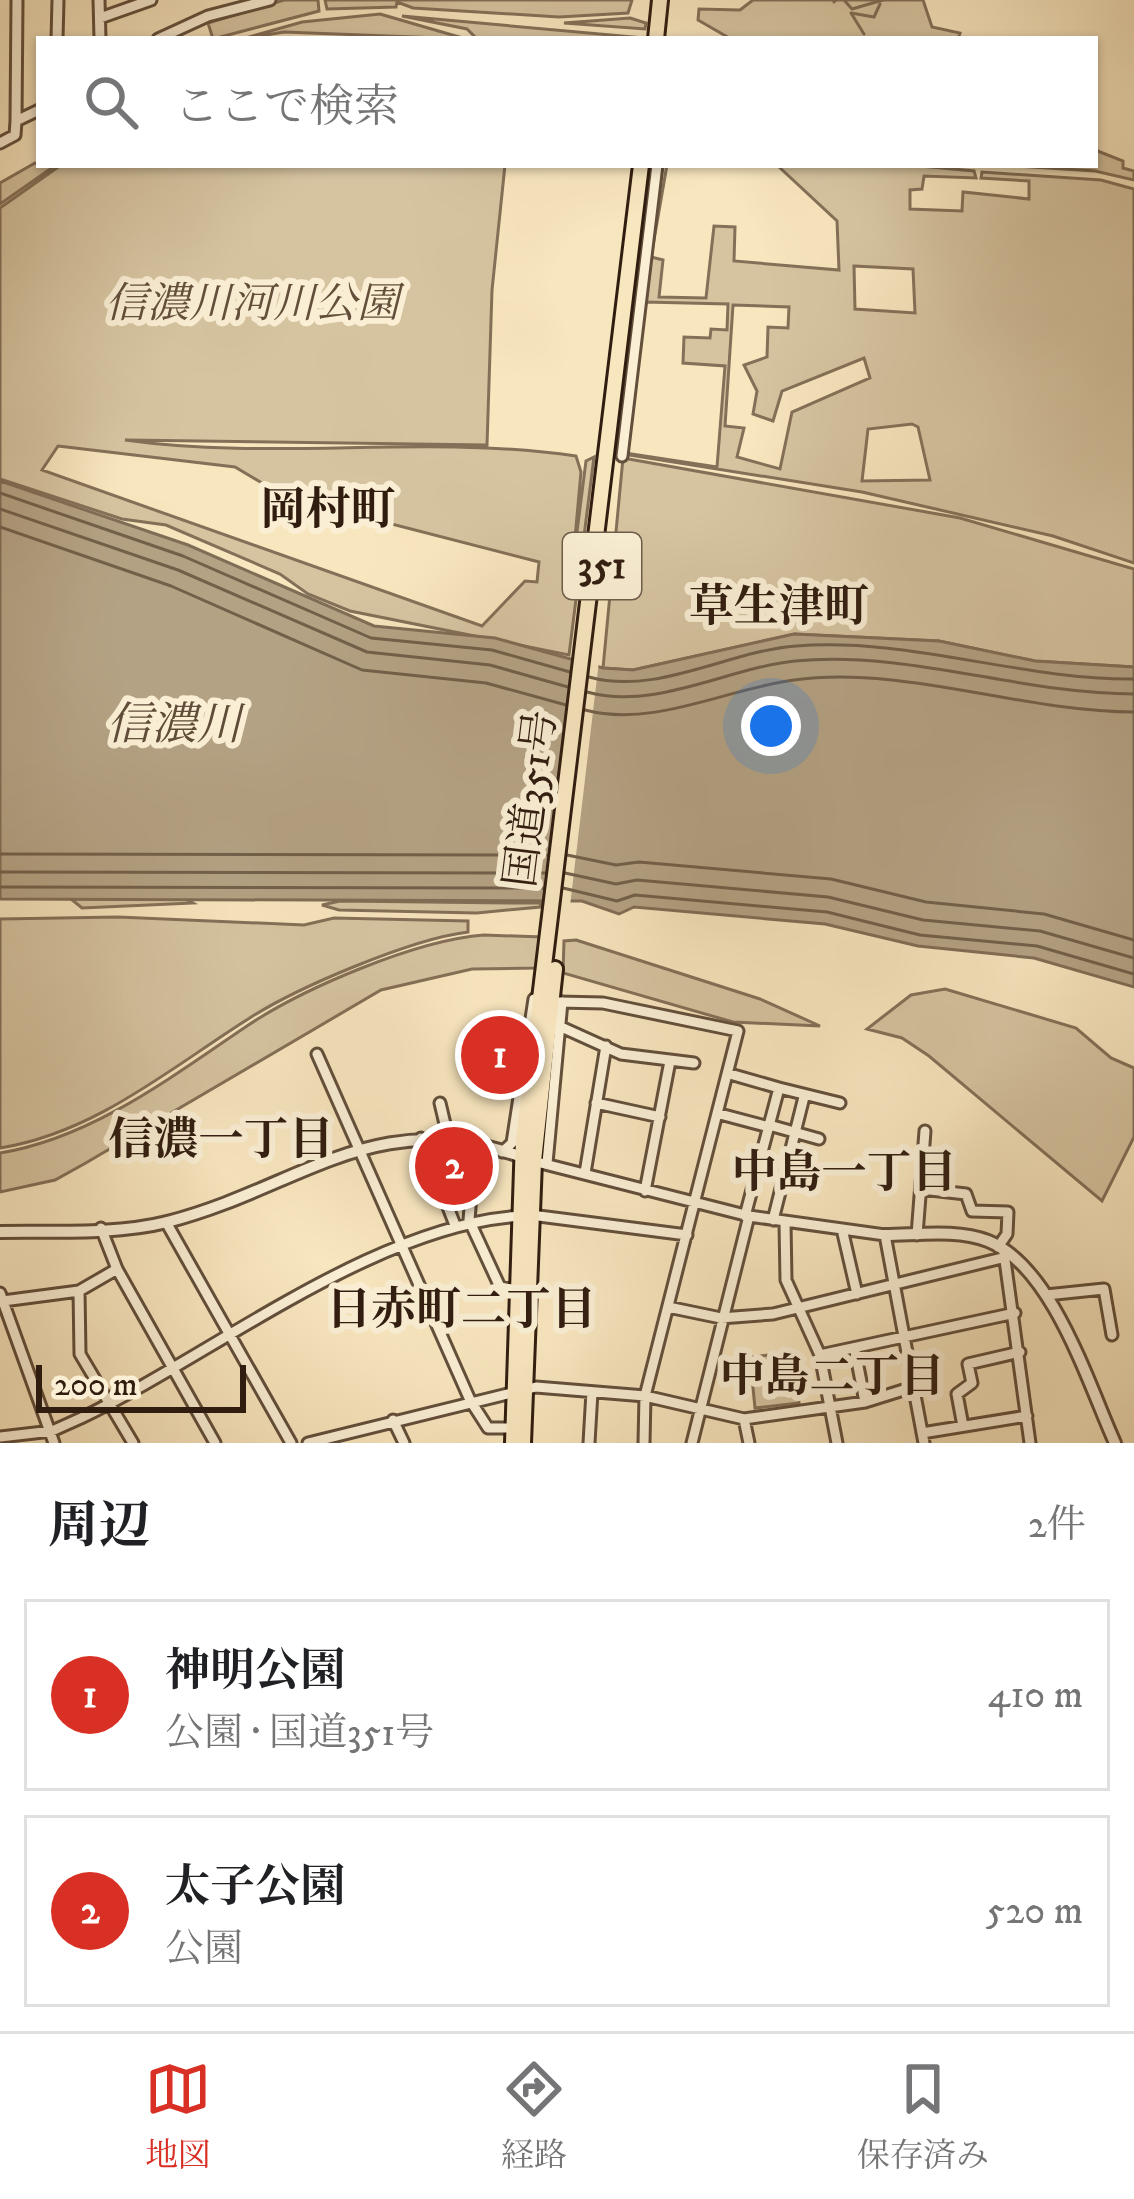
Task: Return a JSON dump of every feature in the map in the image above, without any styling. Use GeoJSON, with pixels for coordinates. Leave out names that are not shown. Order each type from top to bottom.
{"type":"FeatureCollection","features":[{"type":"Feature","properties":{"kind":"highway"},"geometry":{"type":"LineString","coordinates":[[656,36],[660,0]]}},
{"type":"Feature","properties":{"kind":"highway"},"geometry":{"type":"LineString","coordinates":[[665,36],[669,0]]}},
{"type":"Feature","properties":{"kind":"highway","name":"国道351号"},"geometry":{"type":"LineString","coordinates":[[523,1443],[517,1290],[640,168]]}},
{"type":"Feature","properties":{"kind":"highway","name":"国道351号"},"geometry":{"type":"LineString","coordinates":[[550,966],[653,168]]}},
{"type":"Feature","properties":{"kind":"highway","name":"国道351号"},"geometry":{"type":"LineString","coordinates":[[513,1435],[520,1390],[526,1215]]}},
{"type":"Feature","properties":{"kind":"street"},"geometry":{"type":"LineString","coordinates":[[0,143],[15,134],[17,0]]}},
{"type":"Feature","properties":{"kind":"street"},"geometry":{"type":"LineString","coordinates":[[57,36],[58,0]]}},
{"type":"Feature","properties":{"kind":"street"},"geometry":{"type":"LineString","coordinates":[[99,0],[100,36]]}},
{"type":"Feature","properties":{"kind":"street"},"geometry":{"type":"LineString","coordinates":[[100,18],[151,0]]}},
{"type":"Feature","properties":{"kind":"street"},"geometry":{"type":"LineString","coordinates":[[206,0],[208,16]]}},
{"type":"Feature","properties":{"kind":"street"},"geometry":{"type":"LineString","coordinates":[[165,36],[244,3],[270,0]]}},
{"type":"Feature","properties":{"kind":"street"},"geometry":{"type":"LineString","coordinates":[[0,60],[17,61]]}},
{"type":"Feature","properties":{"kind":"street"},"geometry":{"type":"LineString","coordinates":[[16,121],[36,111]]}},
{"type":"Feature","properties":{"kind":"street"},"geometry":{"type":"LineString","coordinates":[[622,456],[653,168]]}},
{"type":"Feature","properties":{"kind":"street"},"geometry":{"type":"LineString","coordinates":[[502,1152],[512,1143],[530,998],[534,1000]]}},
{"type":"Feature","properties":{"kind":"street"},"geometry":{"type":"LineString","coordinates":[[534,1161],[561,1002],[603,1003],[738,1031],[645,1396],[644,1443]]}},
{"type":"Feature","properties":{"kind":"street"},"geometry":{"type":"LineString","coordinates":[[560,1026],[621,1054],[694,1063]]}},
{"type":"Feature","properties":{"kind":"street"},"geometry":{"type":"LineString","coordinates":[[585,1173],[606,1046]]}},
{"type":"Feature","properties":{"kind":"street"},"geometry":{"type":"LineString","coordinates":[[317,1054],[400,1249],[495,1443]]}},
{"type":"Feature","properties":{"kind":"street"},"geometry":{"type":"LineString","coordinates":[[645,1191],[670,1061]]}},
{"type":"Feature","properties":{"kind":"street"},"geometry":{"type":"LineString","coordinates":[[730,1074],[840,1103]]}},
{"type":"Feature","properties":{"kind":"street"},"geometry":{"type":"LineString","coordinates":[[692,1443],[779,1088]]}},
{"type":"Feature","properties":{"kind":"street"},"geometry":{"type":"LineString","coordinates":[[804,1097],[779,1221],[786,1280],[820,1354],[837,1443]]}},
{"type":"Feature","properties":{"kind":"street"},"geometry":{"type":"LineString","coordinates":[[440,1102],[449,1141]]}},
{"type":"Feature","properties":{"kind":"street"},"geometry":{"type":"LineString","coordinates":[[596,1103],[660,1117]]}},
{"type":"Feature","properties":{"kind":"street"},"geometry":{"type":"LineString","coordinates":[[720,1114],[819,1139]]}},
{"type":"Feature","properties":{"kind":"street"},"geometry":{"type":"LineString","coordinates":[[917,1234],[926,1131]]}},
{"type":"Feature","properties":{"kind":"street"},"geometry":{"type":"LineString","coordinates":[[421,1138],[455,1225]]}},
{"type":"Feature","properties":{"kind":"street"},"geometry":{"type":"LineString","coordinates":[[0,1232],[166,1222],[360,1149],[421,1138],[502,1152],[747,1216],[885,1235],[964,1236],[1002,1252],[1030,1271],[1046,1295],[1115,1443]]}},
{"type":"Feature","properties":{"kind":"street"},"geometry":{"type":"LineString","coordinates":[[475,1146],[469,1220],[500,1287],[517,1290]]}},
{"type":"Feature","properties":{"kind":"street"},"geometry":{"type":"LineString","coordinates":[[921,1189],[966,1194],[972,1211],[1008,1212],[1002,1252],[1015,1313],[1030,1443]]}},
{"type":"Feature","properties":{"kind":"street"},"geometry":{"type":"LineString","coordinates":[[0,1437],[53,1437],[347,1271],[469,1220],[526,1215],[687,1235]]}},
{"type":"Feature","properties":{"kind":"street"},"geometry":{"type":"LineString","coordinates":[[166,1222],[291,1443]]}},
{"type":"Feature","properties":{"kind":"street"},"geometry":{"type":"LineString","coordinates":[[101,1228],[117,1269],[215,1443]]}},
{"type":"Feature","properties":{"kind":"street"},"geometry":{"type":"LineString","coordinates":[[842,1229],[857,1294]]}},
{"type":"Feature","properties":{"kind":"street"},"geometry":{"type":"LineString","coordinates":[[885,1235],[923,1438],[1027,1416]]}},
{"type":"Feature","properties":{"kind":"street"},"geometry":{"type":"LineString","coordinates":[[668,1307],[721,1318],[798,1306],[894,1285],[1002,1252]]}},
{"type":"Feature","properties":{"kind":"street"},"geometry":{"type":"LineString","coordinates":[[53,1437],[1,1299],[79,1291],[117,1269]]}},
{"type":"Feature","properties":{"kind":"street"},"geometry":{"type":"LineString","coordinates":[[1046,1295],[1104,1289],[1112,1335]]}},
{"type":"Feature","properties":{"kind":"street"},"geometry":{"type":"LineString","coordinates":[[79,1291],[80,1354],[133,1443]]}},
{"type":"Feature","properties":{"kind":"street"},"geometry":{"type":"LineString","coordinates":[[820,1354],[855,1351],[1015,1313]]}},
{"type":"Feature","properties":{"kind":"street"},"geometry":{"type":"LineString","coordinates":[[855,1351],[865,1402]]}},
{"type":"Feature","properties":{"kind":"street"},"geometry":{"type":"LineString","coordinates":[[963,1426],[957,1394],[972,1383],[968,1364],[1020,1352]]}},
{"type":"Feature","properties":{"kind":"street"},"geometry":{"type":"LineString","coordinates":[[308,1443],[520,1390],[645,1396],[744,1419],[865,1402],[913,1387]]}},
{"type":"Feature","properties":{"kind":"street"},"geometry":{"type":"LineString","coordinates":[[589,1443],[592,1392]]}},
{"type":"Feature","properties":{"kind":"street"},"geometry":{"type":"LineString","coordinates":[[744,1419],[749,1443]]}},
{"type":"Feature","properties":{"kind":"street"},"geometry":{"type":"LineString","coordinates":[[393,1420],[404,1443]]}},
{"type":"Feature","properties":{"kind":"street"},"geometry":{"type":"LineString","coordinates":[[488,1428],[513,1435]]}},
{"type":"Feature","properties":{"kind":"green space"},"geometry":{"type":"Polygon","coordinates":[[[284,0],[318,0],[319,11],[224,36],[212,36],[208,23],[284,0]]]}},
{"type":"Feature","properties":{"kind":"green space"},"geometry":{"type":"Polygon","coordinates":[[[325,0],[632,0],[628,13],[559,17],[413,8],[397,2],[396,7],[327,9],[325,0]]]}},
{"type":"Feature","properties":{"kind":"green space"},"geometry":{"type":"Polygon","coordinates":[[[753,0],[923,0],[932,27],[960,33],[726,36],[698,20],[699,9],[740,10],[753,0]]]}},
{"type":"Feature","properties":{"kind":"green space"},"geometry":{"type":"Polygon","coordinates":[[[380,14],[456,36],[284,32],[253,36],[302,22],[380,14]]]}},
{"type":"Feature","properties":{"kind":"green space"},"geometry":{"type":"Polygon","coordinates":[[[402,16],[622,36],[474,36],[467,29],[402,16]]]}},
{"type":"Feature","properties":{"kind":"green space"},"geometry":{"type":"Polygon","coordinates":[[[630,18],[646,23],[645,29],[564,23],[630,18]]]}},
{"type":"Feature","properties":{"kind":"green space"},"geometry":{"type":"Polygon","coordinates":[[[1098,151],[1123,161],[1123,168],[1134,171],[1134,180],[1047,168],[1098,168],[1098,151]]]}},
{"type":"Feature","properties":{"kind":"green space"},"geometry":{"type":"Polygon","coordinates":[[[35,163],[36,168],[52,168],[0,204],[0,183],[35,163]]]}},
{"type":"Feature","properties":{"kind":"green space","name":"信濃川河川公園"},"geometry":{"type":"Polygon","coordinates":[[[57,168],[505,168],[492,290],[487,445],[125,440],[237,448],[464,447],[576,456],[581,472],[572,571],[586,461],[594,457],[569,655],[350,611],[308,594],[280,574],[166,525],[122,519],[0,479],[0,208],[57,168]],[[58,446],[42,470],[482,626],[525,581],[537,582],[539,562],[353,514],[267,486],[235,467],[58,446]]]}},
{"type":"Feature","properties":{"kind":"green space"},"geometry":{"type":"Polygon","coordinates":[[[658,168],[666,168],[651,257],[663,260],[659,297],[706,298],[714,226],[735,227],[734,261],[839,270],[837,221],[780,168],[974,171],[976,178],[924,176],[922,189],[910,190],[910,209],[962,211],[963,192],[1029,199],[1029,181],[981,178],[982,172],[1101,180],[1134,189],[1134,563],[1053,536],[862,492],[623,454],[658,168]],[[854,266],[855,309],[915,313],[913,269],[854,266]],[[644,302],[625,453],[717,467],[725,366],[683,363],[684,337],[710,338],[711,329],[727,330],[728,304],[644,302]],[[733,305],[725,426],[744,428],[737,457],[780,469],[792,412],[870,378],[864,358],[782,391],[773,421],[753,414],[757,391],[744,365],[767,357],[768,327],[788,328],[789,307],[733,305]],[[918,427],[868,429],[862,481],[930,480],[918,427]]]}},
{"type":"Feature","properties":{"kind":"green space"},"geometry":{"type":"Polygon","coordinates":[[[623,458],[960,518],[1134,569],[1134,667],[1035,661],[939,641],[795,634],[633,670],[603,668],[623,458]]]}},
{"type":"Feature","properties":{"kind":"green space"},"geometry":{"type":"Polygon","coordinates":[[[71,899],[186,899],[193,903],[82,908],[71,899]]]}},
{"type":"Feature","properties":{"kind":"green space"},"geometry":{"type":"Polygon","coordinates":[[[340,901],[541,903],[540,907],[477,913],[339,910],[322,905],[340,901]]]}},
{"type":"Feature","properties":{"kind":"green space"},"geometry":{"type":"Polygon","coordinates":[[[118,917],[304,925],[334,918],[468,921],[468,932],[416,944],[323,980],[245,1021],[99,1114],[67,1129],[0,1148],[0,919],[118,917]]]}},
{"type":"Feature","properties":{"kind":"green space"},"geometry":{"type":"Polygon","coordinates":[[[484,935],[542,937],[536,968],[472,969],[381,990],[55,1180],[0,1192],[0,1153],[98,1120],[268,1013],[327,983],[393,956],[484,935]]]}},
{"type":"Feature","properties":{"kind":"green space"},"geometry":{"type":"Polygon","coordinates":[[[576,940],[760,999],[820,1026],[733,1022],[563,973],[564,941],[576,940]]]}},
{"type":"Feature","properties":{"kind":"green space"},"geometry":{"type":"Polygon","coordinates":[[[945,989],[1076,1028],[1111,1058],[1134,1068],[1134,1137],[1102,1201],[929,1056],[902,1038],[867,1029],[911,995],[945,989]]]}},
{"type":"Feature","properties":{"kind":"green space"},"geometry":{"type":"Polygon","coordinates":[[[519,1019],[524,1022],[517,1080],[482,1075],[479,1025],[515,1034],[519,1019]]]}},
{"type":"Feature","properties":{"kind":"green space"},"geometry":{"type":"Polygon","coordinates":[[[437,1150],[467,1153],[467,1189],[450,1189],[437,1150]]]}},
{"type":"Feature","properties":{"kind":"green space"},"geometry":{"type":"Polygon","coordinates":[[[794,1352],[799,1403],[755,1408],[750,1357],[794,1352]]]}},
{"type":"Feature","properties":{"kind":"water","name":"信濃川"},"geometry":{"type":"Polygon","coordinates":[[[0,481],[188,545],[374,626],[495,638],[603,668],[633,670],[794,634],[939,641],[1035,661],[1134,667],[1134,987],[1034,958],[918,946],[825,924],[634,907],[619,914],[582,901],[0,899],[0,481]]]}},
{"type":"Feature","properties":{"kind":"pier"},"geometry":{"type":"Polygon","coordinates":[[[575,654],[599,661],[570,906],[545,906],[575,654]]]}},
{"type":"Feature","properties":{"kind":"waterway"},"geometry":{"type":"LineString","coordinates":[[844,0],[852,9],[883,0]]}},
{"type":"Feature","properties":{"kind":"waterway"},"geometry":{"type":"LineString","coordinates":[[864,34],[851,13],[874,17],[880,4]]}},
{"type":"Feature","properties":{"kind":"place","name":"神明公園"},"geometry":{"type":"Point","coordinates":[500,1055]}},
{"type":"Feature","properties":{"kind":"place","name":"太子公園"},"geometry":{"type":"Point","coordinates":[454,1166]}},
{"type":"Feature","properties":{"kind":"district","name":"岡村町"},"geometry":{"type":"Point","coordinates":[328,511]}},
{"type":"Feature","properties":{"kind":"district","name":"草生津町"},"geometry":{"type":"Point","coordinates":[779,608]}},
{"type":"Feature","properties":{"kind":"district","name":"信濃一丁目"},"geometry":{"type":"Point","coordinates":[221,1141]}},
{"type":"Feature","properties":{"kind":"district","name":"中島一丁目"},"geometry":{"type":"Point","coordinates":[844,1174]}},
{"type":"Feature","properties":{"kind":"district","name":"日赤町二丁目"},"geometry":{"type":"Point","coordinates":[461,1311]}},
{"type":"Feature","properties":{"kind":"district","name":"中島二丁目"},"geometry":{"type":"Point","coordinates":[832,1378]}}]}
